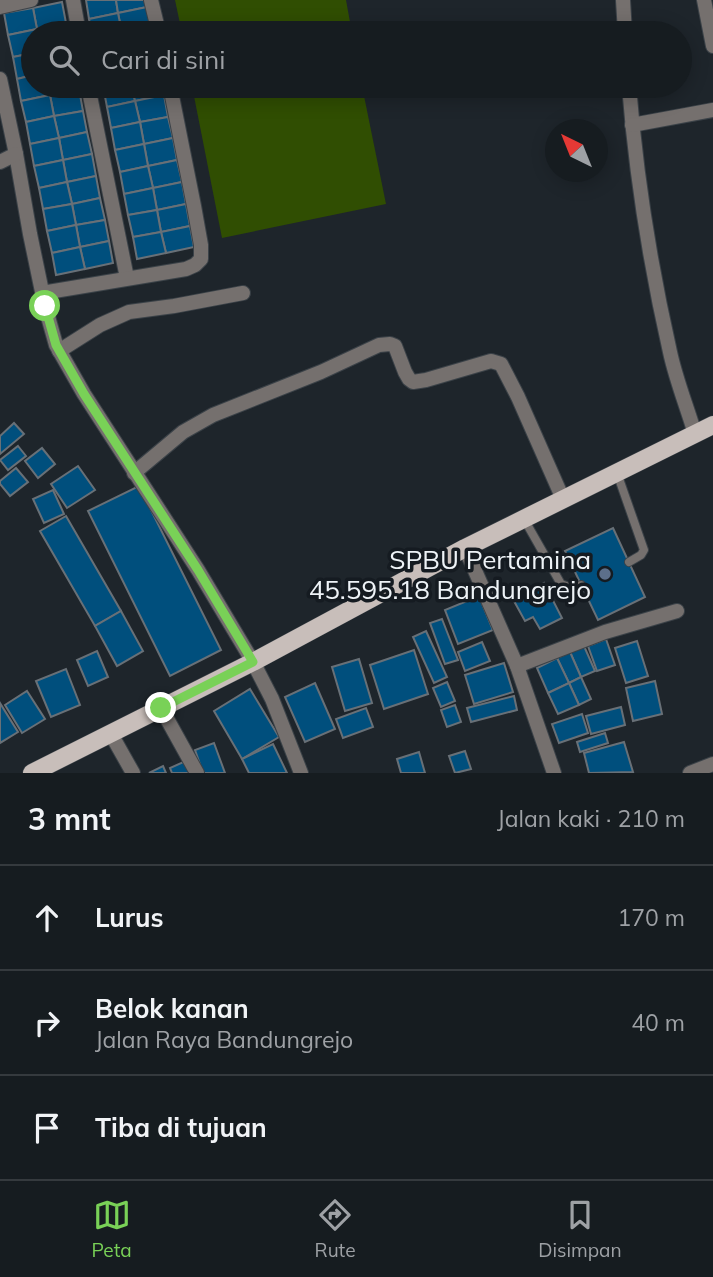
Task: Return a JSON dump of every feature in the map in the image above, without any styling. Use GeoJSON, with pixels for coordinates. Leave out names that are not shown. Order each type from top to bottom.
{"type":"FeatureCollection","features":[{"type":"Feature","properties":{"kind":"main road"},"geometry":{"type":"LineString","coordinates":[[32,773],[253,662],[465,548],[713,425]]}},
{"type":"Feature","properties":{"kind":"street"},"geometry":{"type":"LineString","coordinates":[[0,7],[31,0]]}},
{"type":"Feature","properties":{"kind":"street"},"geometry":{"type":"LineString","coordinates":[[73,0],[77,21]]}},
{"type":"Feature","properties":{"kind":"street"},"geometry":{"type":"LineString","coordinates":[[151,0],[156,21]]}},
{"type":"Feature","properties":{"kind":"street"},"geometry":{"type":"LineString","coordinates":[[623,0],[624,21]]}},
{"type":"Feature","properties":{"kind":"street"},"geometry":{"type":"LineString","coordinates":[[704,0],[712,38]]}},
{"type":"Feature","properties":{"kind":"street"},"geometry":{"type":"LineString","coordinates":[[0,79],[42,293],[59,351],[253,662],[272,699],[301,773]]}},
{"type":"Feature","properties":{"kind":"street"},"geometry":{"type":"LineString","coordinates":[[90,98],[127,278]]}},
{"type":"Feature","properties":{"kind":"street"},"geometry":{"type":"LineString","coordinates":[[42,293],[186,269],[201,259],[201,245],[172,98]]}},
{"type":"Feature","properties":{"kind":"street"},"geometry":{"type":"LineString","coordinates":[[630,98],[646,227],[670,354],[695,434]]}},
{"type":"Feature","properties":{"kind":"street"},"geometry":{"type":"LineString","coordinates":[[632,125],[713,110]]}},
{"type":"Feature","properties":{"kind":"street"},"geometry":{"type":"LineString","coordinates":[[0,162],[16,154]]}},
{"type":"Feature","properties":{"kind":"street"},"geometry":{"type":"LineString","coordinates":[[59,351],[100,325],[129,312],[243,293]]}},
{"type":"Feature","properties":{"kind":"street"},"geometry":{"type":"LineString","coordinates":[[134,474],[183,432],[213,415],[321,372],[379,345],[390,344],[394,346],[407,376],[413,382],[491,360],[501,365],[564,499]]}},
{"type":"Feature","properties":{"kind":"street"},"geometry":{"type":"LineString","coordinates":[[465,548],[517,666],[554,773]]}},
{"type":"Feature","properties":{"kind":"street"},"geometry":{"type":"LineString","coordinates":[[517,666],[605,632],[677,611]]}},
{"type":"Feature","properties":{"kind":"street"},"geometry":{"type":"LineString","coordinates":[[161,708],[197,773]]}},
{"type":"Feature","properties":{"kind":"street"},"geometry":{"type":"LineString","coordinates":[[111,734],[133,773]]}},
{"type":"Feature","properties":{"kind":"street"},"geometry":{"type":"LineString","coordinates":[[690,773],[713,764]]}},
{"type":"Feature","properties":{"kind":"lane"},"geometry":{"type":"LineString","coordinates":[[617,473],[644,550],[642,555],[629,562]]}},
{"type":"Feature","properties":{"kind":"lane"},"geometry":{"type":"LineString","coordinates":[[524,519],[561,584],[571,588],[581,585]]}},
{"type":"Feature","properties":{"kind":"green space"},"geometry":{"type":"Polygon","coordinates":[[[175,0],[346,0],[350,21],[179,21],[175,0]]]}},
{"type":"Feature","properties":{"kind":"green space"},"geometry":{"type":"Polygon","coordinates":[[[194,98],[364,98],[386,204],[222,238],[194,98]]]}},
{"type":"Feature","properties":{"kind":"building"},"geometry":{"type":"Polygon","coordinates":[[[86,0],[116,0],[118,13],[89,19],[86,0]]]}},
{"type":"Feature","properties":{"kind":"building"},"geometry":{"type":"Polygon","coordinates":[[[116,0],[146,0],[147,7],[118,13],[116,0]]]}},
{"type":"Feature","properties":{"kind":"building"},"geometry":{"type":"Polygon","coordinates":[[[62,2],[66,21],[35,21],[33,8],[62,2]]]}},
{"type":"Feature","properties":{"kind":"building"},"geometry":{"type":"Polygon","coordinates":[[[147,7],[150,21],[120,21],[118,13],[147,7]]]}},
{"type":"Feature","properties":{"kind":"building"},"geometry":{"type":"Polygon","coordinates":[[[33,8],[35,21],[21,21],[21,32],[8,35],[4,13],[33,8]]]}},
{"type":"Feature","properties":{"kind":"building"},"geometry":{"type":"Polygon","coordinates":[[[118,13],[120,21],[89,21],[118,13]]]}},
{"type":"Feature","properties":{"kind":"building"},"geometry":{"type":"Polygon","coordinates":[[[21,32],[21,55],[13,57],[8,35],[21,32]]]}},
{"type":"Feature","properties":{"kind":"building"},"geometry":{"type":"Polygon","coordinates":[[[21,55],[21,78],[17,79],[13,57],[21,55]]]}},
{"type":"Feature","properties":{"kind":"building"},"geometry":{"type":"Polygon","coordinates":[[[21,78],[21,98],[36,98],[21,101],[17,79],[21,78]]]}},
{"type":"Feature","properties":{"kind":"building"},"geometry":{"type":"Polygon","coordinates":[[[51,98],[81,98],[83,111],[54,116],[51,98]]]}},
{"type":"Feature","properties":{"kind":"building"},"geometry":{"type":"Polygon","coordinates":[[[51,98],[54,116],[26,122],[21,101],[51,98]]]}},
{"type":"Feature","properties":{"kind":"building"},"geometry":{"type":"Polygon","coordinates":[[[105,98],[134,98],[135,101],[107,107],[105,98]]]}},
{"type":"Feature","properties":{"kind":"building"},"geometry":{"type":"Polygon","coordinates":[[[165,98],[168,117],[140,122],[135,101],[165,98]]]}},
{"type":"Feature","properties":{"kind":"building"},"geometry":{"type":"Polygon","coordinates":[[[135,101],[140,122],[111,128],[107,107],[135,101]]]}},
{"type":"Feature","properties":{"kind":"building"},"geometry":{"type":"Polygon","coordinates":[[[83,111],[87,132],[59,138],[54,116],[83,111]]]}},
{"type":"Feature","properties":{"kind":"building"},"geometry":{"type":"Polygon","coordinates":[[[54,116],[59,138],[30,144],[26,122],[54,116]]]}},
{"type":"Feature","properties":{"kind":"building"},"geometry":{"type":"Polygon","coordinates":[[[168,117],[173,138],[144,144],[140,122],[168,117]]]}},
{"type":"Feature","properties":{"kind":"building"},"geometry":{"type":"Polygon","coordinates":[[[140,122],[144,144],[115,150],[111,128],[140,122]]]}},
{"type":"Feature","properties":{"kind":"building"},"geometry":{"type":"Polygon","coordinates":[[[87,132],[92,154],[63,160],[59,138],[87,132]]]}},
{"type":"Feature","properties":{"kind":"building"},"geometry":{"type":"Polygon","coordinates":[[[59,138],[63,160],[34,166],[30,144],[59,138]]]}},
{"type":"Feature","properties":{"kind":"building"},"geometry":{"type":"Polygon","coordinates":[[[173,138],[177,160],[148,166],[144,144],[173,138]]]}},
{"type":"Feature","properties":{"kind":"building"},"geometry":{"type":"Polygon","coordinates":[[[144,144],[148,166],[120,172],[115,150],[144,144]]]}},
{"type":"Feature","properties":{"kind":"building"},"geometry":{"type":"Polygon","coordinates":[[[92,154],[96,176],[67,182],[63,160],[92,154]]]}},
{"type":"Feature","properties":{"kind":"building"},"geometry":{"type":"Polygon","coordinates":[[[63,160],[67,182],[39,188],[34,166],[63,160]]]}},
{"type":"Feature","properties":{"kind":"building"},"geometry":{"type":"Polygon","coordinates":[[[177,160],[182,182],[153,188],[148,166],[177,160]]]}},
{"type":"Feature","properties":{"kind":"building"},"geometry":{"type":"Polygon","coordinates":[[[148,166],[153,188],[124,194],[120,172],[148,166]]]}},
{"type":"Feature","properties":{"kind":"building"},"geometry":{"type":"Polygon","coordinates":[[[96,176],[100,198],[72,204],[67,182],[96,176]]]}},
{"type":"Feature","properties":{"kind":"building"},"geometry":{"type":"Polygon","coordinates":[[[67,182],[72,204],[43,209],[39,188],[67,182]]]}},
{"type":"Feature","properties":{"kind":"building"},"geometry":{"type":"Polygon","coordinates":[[[182,182],[186,204],[157,210],[153,188],[182,182]]]}},
{"type":"Feature","properties":{"kind":"building"},"geometry":{"type":"Polygon","coordinates":[[[153,188],[157,210],[128,215],[124,194],[153,188]]]}},
{"type":"Feature","properties":{"kind":"building"},"geometry":{"type":"Polygon","coordinates":[[[100,198],[105,220],[76,225],[72,204],[100,198]]]}},
{"type":"Feature","properties":{"kind":"building"},"geometry":{"type":"Polygon","coordinates":[[[72,204],[76,225],[47,231],[43,209],[72,204]]]}},
{"type":"Feature","properties":{"kind":"building"},"geometry":{"type":"Polygon","coordinates":[[[186,204],[190,226],[161,232],[157,210],[186,204]]]}},
{"type":"Feature","properties":{"kind":"building"},"geometry":{"type":"Polygon","coordinates":[[[157,210],[161,232],[133,237],[128,215],[157,210]]]}},
{"type":"Feature","properties":{"kind":"building"},"geometry":{"type":"Polygon","coordinates":[[[105,220],[109,241],[80,247],[76,225],[105,220]]]}},
{"type":"Feature","properties":{"kind":"building"},"geometry":{"type":"Polygon","coordinates":[[[76,225],[80,247],[52,253],[47,231],[76,225]]]}},
{"type":"Feature","properties":{"kind":"building"},"geometry":{"type":"Polygon","coordinates":[[[190,226],[194,247],[166,253],[161,232],[190,226]]]}},
{"type":"Feature","properties":{"kind":"building"},"geometry":{"type":"Polygon","coordinates":[[[161,232],[166,253],[137,259],[133,237],[161,232]]]}},
{"type":"Feature","properties":{"kind":"building"},"geometry":{"type":"Polygon","coordinates":[[[109,241],[113,263],[85,269],[80,247],[109,241]]]}},
{"type":"Feature","properties":{"kind":"building"},"geometry":{"type":"Polygon","coordinates":[[[80,247],[85,269],[56,275],[52,253],[80,247]]]}},
{"type":"Feature","properties":{"kind":"building"},"geometry":{"type":"Polygon","coordinates":[[[14,423],[24,434],[0,454],[0,436],[14,423]]]}},
{"type":"Feature","properties":{"kind":"building"},"geometry":{"type":"Polygon","coordinates":[[[18,446],[26,456],[8,470],[0,460],[18,446]]]}},
{"type":"Feature","properties":{"kind":"building"},"geometry":{"type":"Polygon","coordinates":[[[42,448],[55,464],[38,478],[25,461],[42,448]]]}},
{"type":"Feature","properties":{"kind":"building"},"geometry":{"type":"Polygon","coordinates":[[[78,466],[95,490],[67,508],[51,484],[78,466]]]}},
{"type":"Feature","properties":{"kind":"building"},"geometry":{"type":"Polygon","coordinates":[[[16,468],[28,482],[10,496],[0,481],[16,468]]]}},
{"type":"Feature","properties":{"kind":"building"},"geometry":{"type":"Polygon","coordinates":[[[139,486],[221,650],[170,676],[88,511],[139,486]]]}},
{"type":"Feature","properties":{"kind":"building"},"geometry":{"type":"Polygon","coordinates":[[[53,490],[64,514],[44,523],[33,499],[53,490]]]}},
{"type":"Feature","properties":{"kind":"building"},"geometry":{"type":"Polygon","coordinates":[[[66,516],[121,611],[95,626],[40,531],[66,516]]]}},
{"type":"Feature","properties":{"kind":"building","name":"SPBU Pertamina 45.595.18 Bandungrejo"},"geometry":{"type":"Polygon","coordinates":[[[613,528],[645,597],[598,620],[565,551],[613,528]]]}},
{"type":"Feature","properties":{"kind":"building"},"geometry":{"type":"Polygon","coordinates":[[[544,583],[562,618],[540,629],[533,617],[525,621],[514,601],[544,583]]]}},
{"type":"Feature","properties":{"kind":"building"},"geometry":{"type":"Polygon","coordinates":[[[479,596],[493,630],[458,644],[445,610],[479,596]]]}},
{"type":"Feature","properties":{"kind":"building"},"geometry":{"type":"Polygon","coordinates":[[[121,611],[143,651],[117,666],[95,626],[121,611]]]}},
{"type":"Feature","properties":{"kind":"building"},"geometry":{"type":"Polygon","coordinates":[[[442,619],[458,660],[445,664],[430,623],[442,619]]]}},
{"type":"Feature","properties":{"kind":"building"},"geometry":{"type":"Polygon","coordinates":[[[426,631],[447,677],[434,683],[413,637],[426,631]]]}},
{"type":"Feature","properties":{"kind":"building"},"geometry":{"type":"Polygon","coordinates":[[[606,639],[615,665],[597,671],[588,646],[606,639]]]}},
{"type":"Feature","properties":{"kind":"building"},"geometry":{"type":"Polygon","coordinates":[[[637,641],[648,676],[626,683],[615,648],[637,641]]]}},
{"type":"Feature","properties":{"kind":"building"},"geometry":{"type":"Polygon","coordinates":[[[482,642],[490,661],[465,671],[458,652],[482,642]]]}},
{"type":"Feature","properties":{"kind":"building"},"geometry":{"type":"Polygon","coordinates":[[[584,646],[595,671],[581,677],[570,652],[584,646]]]}},
{"type":"Feature","properties":{"kind":"building"},"geometry":{"type":"Polygon","coordinates":[[[414,650],[428,694],[384,709],[370,665],[414,650]]]}},
{"type":"Feature","properties":{"kind":"building"},"geometry":{"type":"Polygon","coordinates":[[[97,651],[108,677],[88,686],[77,660],[97,651]]]}},
{"type":"Feature","properties":{"kind":"building"},"geometry":{"type":"Polygon","coordinates":[[[570,652],[581,677],[569,683],[557,658],[570,652]]]}},
{"type":"Feature","properties":{"kind":"building"},"geometry":{"type":"Polygon","coordinates":[[[557,658],[569,683],[548,693],[537,668],[557,658]]]}},
{"type":"Feature","properties":{"kind":"building"},"geometry":{"type":"Polygon","coordinates":[[[359,659],[372,703],[345,711],[332,667],[359,659]]]}},
{"type":"Feature","properties":{"kind":"building"},"geometry":{"type":"Polygon","coordinates":[[[504,663],[513,692],[474,704],[465,675],[504,663]]]}},
{"type":"Feature","properties":{"kind":"building"},"geometry":{"type":"Polygon","coordinates":[[[66,669],[80,705],[51,717],[36,681],[66,669]]]}},
{"type":"Feature","properties":{"kind":"building"},"geometry":{"type":"Polygon","coordinates":[[[581,677],[591,699],[579,705],[569,683],[581,677]]]}},
{"type":"Feature","properties":{"kind":"building"},"geometry":{"type":"Polygon","coordinates":[[[655,681],[662,714],[633,721],[626,688],[655,681]]]}},
{"type":"Feature","properties":{"kind":"building"},"geometry":{"type":"Polygon","coordinates":[[[447,682],[455,701],[441,707],[433,688],[447,682]]]}},
{"type":"Feature","properties":{"kind":"building"},"geometry":{"type":"Polygon","coordinates":[[[315,683],[335,729],[305,742],[285,697],[315,683]]]}},
{"type":"Feature","properties":{"kind":"building"},"geometry":{"type":"Polygon","coordinates":[[[569,683],[579,705],[558,714],[548,693],[569,683]]]}},
{"type":"Feature","properties":{"kind":"building"},"geometry":{"type":"Polygon","coordinates":[[[250,689],[279,737],[242,759],[214,711],[250,689]]]}},
{"type":"Feature","properties":{"kind":"building"},"geometry":{"type":"Polygon","coordinates":[[[27,691],[45,719],[22,733],[5,705],[27,691]]]}},
{"type":"Feature","properties":{"kind":"building"},"geometry":{"type":"Polygon","coordinates":[[[514,696],[517,710],[471,722],[467,708],[514,696]]]}},
{"type":"Feature","properties":{"kind":"building"},"geometry":{"type":"Polygon","coordinates":[[[0,703],[18,732],[0,743],[0,703]]]}},
{"type":"Feature","properties":{"kind":"building"},"geometry":{"type":"Polygon","coordinates":[[[455,705],[461,722],[447,727],[441,710],[455,705]]]}},
{"type":"Feature","properties":{"kind":"building"},"geometry":{"type":"Polygon","coordinates":[[[621,707],[625,725],[591,734],[586,716],[621,707]]]}},
{"type":"Feature","properties":{"kind":"building"},"geometry":{"type":"Polygon","coordinates":[[[366,708],[373,727],[343,738],[336,719],[366,708]]]}},
{"type":"Feature","properties":{"kind":"building"},"geometry":{"type":"Polygon","coordinates":[[[582,714],[588,733],[559,743],[552,724],[582,714]]]}},
{"type":"Feature","properties":{"kind":"building"},"geometry":{"type":"Polygon","coordinates":[[[605,733],[608,743],[580,752],[577,742],[605,733]]]}},
{"type":"Feature","properties":{"kind":"building"},"geometry":{"type":"Polygon","coordinates":[[[624,742],[633,772],[589,773],[584,753],[624,742]]]}},
{"type":"Feature","properties":{"kind":"building"},"geometry":{"type":"Polygon","coordinates":[[[214,743],[225,773],[203,773],[195,750],[214,743]]]}},
{"type":"Feature","properties":{"kind":"building"},"geometry":{"type":"Polygon","coordinates":[[[273,744],[287,773],[249,773],[242,759],[273,744]]]}},
{"type":"Feature","properties":{"kind":"building"},"geometry":{"type":"Polygon","coordinates":[[[465,751],[471,769],[455,773],[449,756],[465,751]]]}},
{"type":"Feature","properties":{"kind":"building"},"geometry":{"type":"Polygon","coordinates":[[[419,752],[425,773],[401,773],[397,759],[419,752]]]}},
{"type":"Feature","properties":{"kind":"building"},"geometry":{"type":"Polygon","coordinates":[[[188,760],[194,773],[172,773],[170,768],[188,760]]]}},
{"type":"Feature","properties":{"kind":"building"},"geometry":{"type":"Polygon","coordinates":[[[163,766],[166,773],[149,773],[163,766]]]}},
{"type":"Feature","properties":{"kind":"place","name":"SPBU Pertamina 45.595.18 Bandungrejo"},"geometry":{"type":"Point","coordinates":[605,574]}},
{"type":"Feature","properties":{"kind":"route"},"geometry":{"type":"LineString","coordinates":[[45,306],[56,345],[84,394],[198,570],[253,662],[161,708]]}}]}
